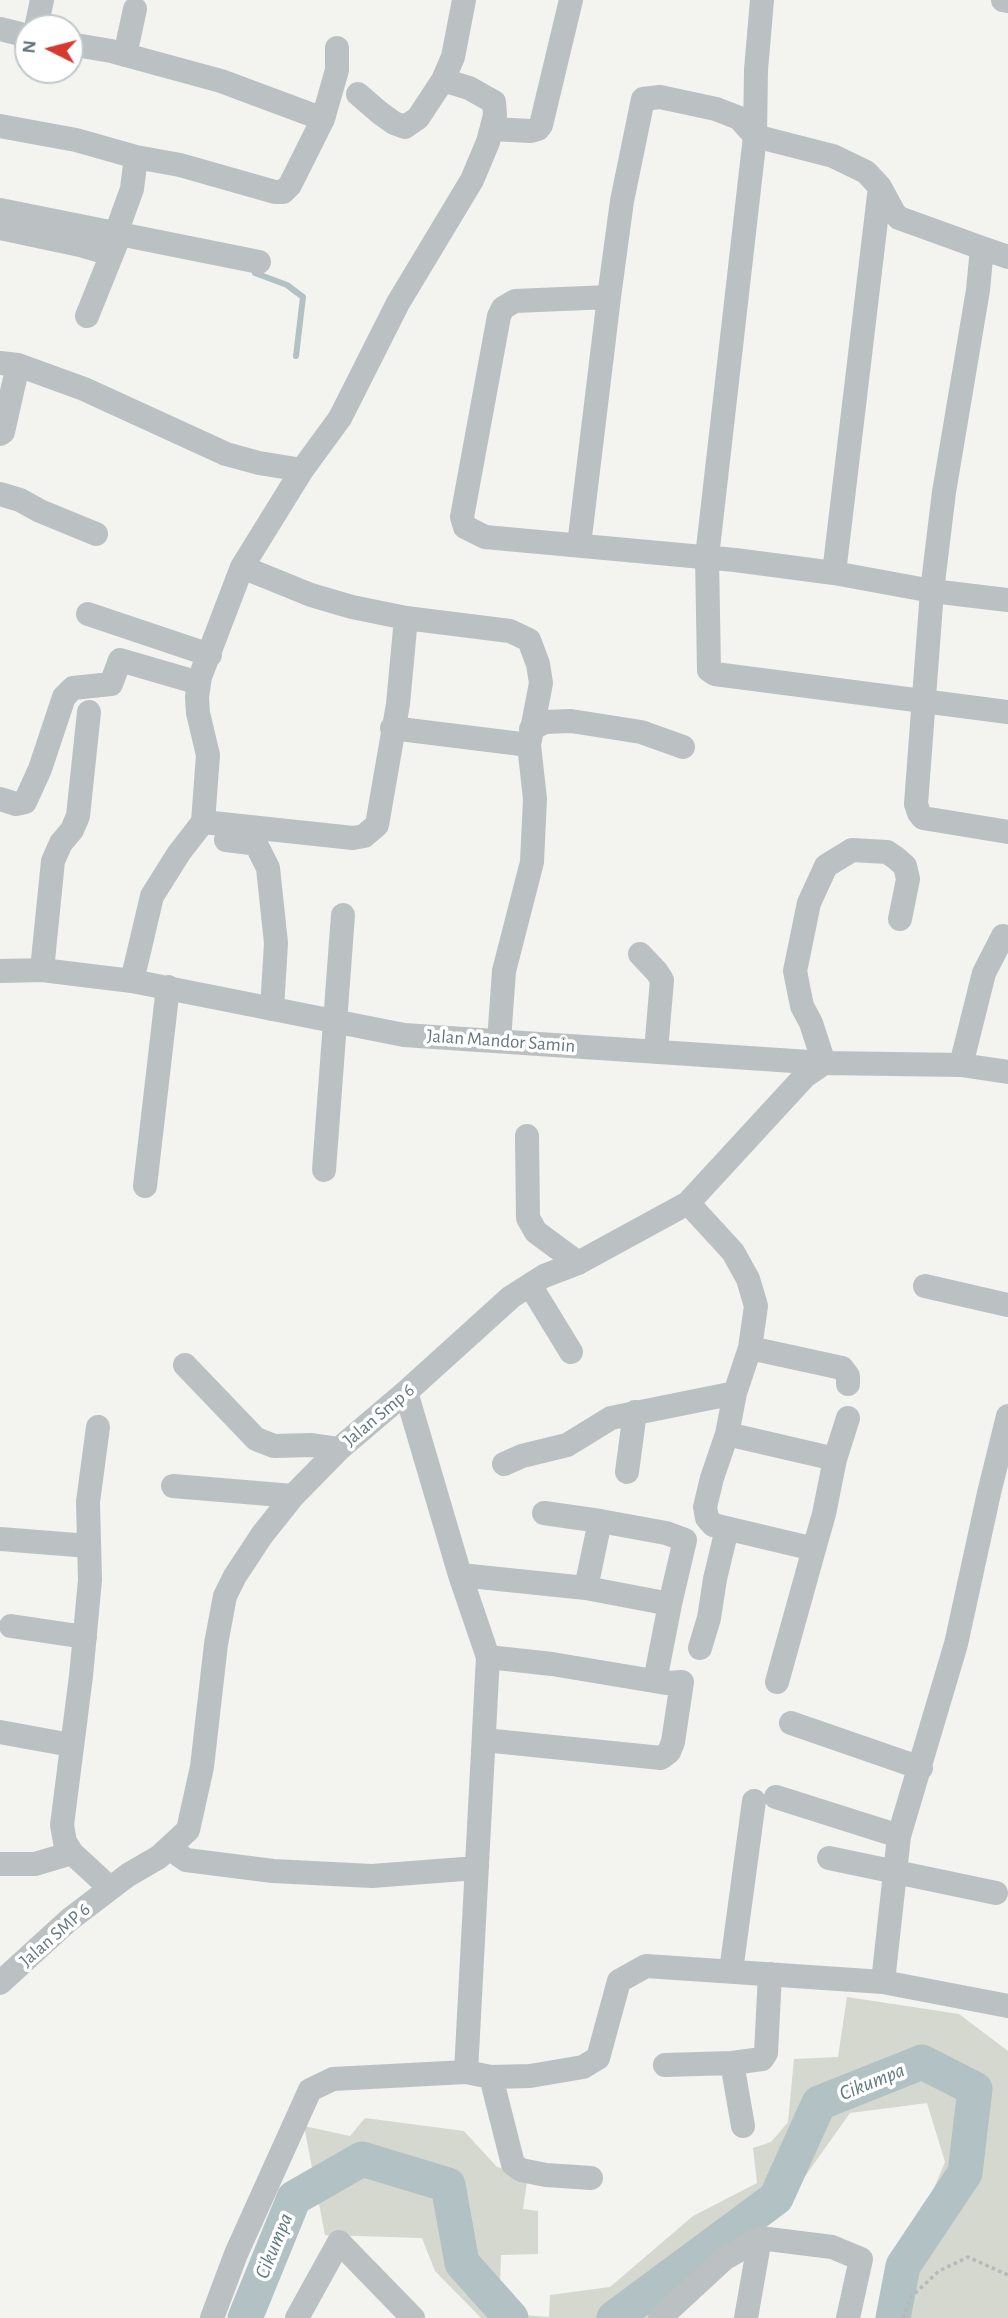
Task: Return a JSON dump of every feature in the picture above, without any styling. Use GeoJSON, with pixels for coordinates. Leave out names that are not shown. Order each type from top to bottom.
{"type":"FeatureCollection","features":[{"type":"Feature","properties":{"kind":"street"},"geometry":{"type":"LineString","coordinates":[[358,94],[394,123],[405,127],[418,118],[443,80],[453,57],[464,0]]}},
{"type":"Feature","properties":{"kind":"street"},"geometry":{"type":"LineString","coordinates":[[492,129],[531,131],[541,125],[571,0]]}},
{"type":"Feature","properties":{"kind":"street"},"geometry":{"type":"LineString","coordinates":[[762,0],[755,69],[755,136],[707,557],[710,672],[1008,712]]}},
{"type":"Feature","properties":{"kind":"street"},"geometry":{"type":"LineString","coordinates":[[1003,0],[1008,1]]}},
{"type":"Feature","properties":{"kind":"street"},"geometry":{"type":"LineString","coordinates":[[125,55],[135,9]]}},
{"type":"Feature","properties":{"kind":"street"},"geometry":{"type":"LineString","coordinates":[[84,47],[221,80],[323,119]]}},
{"type":"Feature","properties":{"kind":"street"},"geometry":{"type":"LineString","coordinates":[[0,126],[76,140],[283,192],[290,185],[323,119],[337,69],[337,48]]}},
{"type":"Feature","properties":{"kind":"street"},"geometry":{"type":"LineString","coordinates":[[131,981],[152,896],[198,829],[208,755],[198,713],[199,683],[242,567],[302,470],[340,418],[398,303],[472,180],[492,129],[494,102],[469,88],[443,80]]}},
{"type":"Feature","properties":{"kind":"street"},"geometry":{"type":"LineString","coordinates":[[579,545],[622,201],[642,99],[660,97],[716,109],[739,118],[755,136],[834,156],[866,172],[880,187],[894,214],[899,218],[1008,257]]}},
{"type":"Feature","properties":{"kind":"street"},"geometry":{"type":"LineString","coordinates":[[87,316],[115,244],[132,189],[136,157]]}},
{"type":"Feature","properties":{"kind":"street"},"geometry":{"type":"LineString","coordinates":[[834,573],[880,187]]}},
{"type":"Feature","properties":{"kind":"street"},"geometry":{"type":"LineString","coordinates":[[0,210],[115,244]]}},
{"type":"Feature","properties":{"kind":"street"},"geometry":{"type":"LineString","coordinates":[[0,228],[80,245],[115,244],[259,262]]}},
{"type":"Feature","properties":{"kind":"street"},"geometry":{"type":"LineString","coordinates":[[982,248],[978,290],[944,492],[932,591],[916,804],[923,818],[1008,832]]}},
{"type":"Feature","properties":{"kind":"street"},"geometry":{"type":"LineString","coordinates":[[609,296],[527,299],[515,301],[503,308],[499,316],[462,517],[465,527],[485,537],[707,557],[834,573],[932,591],[1008,600]]}},
{"type":"Feature","properties":{"kind":"street"},"geometry":{"type":"LineString","coordinates":[[0,434],[3,432],[9,364],[84,389],[226,454],[302,470]]}},
{"type":"Feature","properties":{"kind":"street"},"geometry":{"type":"LineString","coordinates":[[0,495],[19,500],[96,534]]}},
{"type":"Feature","properties":{"kind":"street"},"geometry":{"type":"LineString","coordinates":[[242,567],[321,598],[352,607],[406,618],[510,631],[529,640],[538,664],[541,683],[530,737],[535,799],[532,862],[504,971],[499,1041]]}},
{"type":"Feature","properties":{"kind":"street"},"geometry":{"type":"LineString","coordinates":[[88,614],[210,655]]}},
{"type":"Feature","properties":{"kind":"street"},"geometry":{"type":"LineString","coordinates":[[198,829],[353,838],[363,835],[377,825],[398,704],[406,618]]}},
{"type":"Feature","properties":{"kind":"street"},"geometry":{"type":"LineString","coordinates":[[0,799],[16,804],[25,802],[40,769],[64,697],[73,688],[111,684],[120,660],[199,683]]}},
{"type":"Feature","properties":{"kind":"street"},"geometry":{"type":"LineString","coordinates":[[42,970],[53,861],[78,816],[89,712]]}},
{"type":"Feature","properties":{"kind":"street"},"geometry":{"type":"LineString","coordinates":[[392,728],[530,737],[545,722],[571,721],[640,732],[683,747]]}},
{"type":"Feature","properties":{"kind":"street"},"geometry":{"type":"LineString","coordinates":[[198,829],[257,846],[268,867],[276,943],[272,1009]]}},
{"type":"Feature","properties":{"kind":"street"},"geometry":{"type":"LineString","coordinates":[[824,1063],[811,1023],[802,1006],[795,971],[809,903],[826,866],[852,850],[887,852],[896,858],[905,866],[908,879],[900,919]]}},
{"type":"Feature","properties":{"kind":"street"},"geometry":{"type":"LineString","coordinates":[[324,1170],[343,915]]}},
{"type":"Feature","properties":{"kind":"street"},"geometry":{"type":"LineString","coordinates":[[961,1065],[984,973],[1003,936]]}},
{"type":"Feature","properties":{"kind":"street"},"geometry":{"type":"LineString","coordinates":[[640,954],[662,980],[656,1051]]}},
{"type":"Feature","properties":{"kind":"street","name":"Jalan Mandor Samin"},"geometry":{"type":"LineString","coordinates":[[0,971],[42,970],[131,981],[404,1035],[824,1063],[961,1065],[1008,1072]]}},
{"type":"Feature","properties":{"kind":"street"},"geometry":{"type":"LineString","coordinates":[[145,1186],[168,987]]}},
{"type":"Feature","properties":{"kind":"street","name":"Jalan Smp 6"},"geometry":{"type":"LineString","coordinates":[[110,1888],[159,1857],[188,1829],[202,1767],[216,1644],[225,1596],[283,1495],[406,1392],[511,1297],[544,1276],[578,1263],[688,1203],[805,1076],[824,1063]]}},
{"type":"Feature","properties":{"kind":"street"},"geometry":{"type":"LineString","coordinates":[[527,1136],[528,1218],[536,1233],[578,1263]]}},
{"type":"Feature","properties":{"kind":"street"},"geometry":{"type":"LineString","coordinates":[[688,1203],[733,1252],[748,1279],[756,1306],[750,1348],[735,1393],[727,1434],[705,1507],[707,1518],[713,1525],[814,1549]]}},
{"type":"Feature","properties":{"kind":"street"},"geometry":{"type":"LineString","coordinates":[[530,1285],[571,1352]]}},
{"type":"Feature","properties":{"kind":"street"},"geometry":{"type":"LineString","coordinates":[[925,1286],[1008,1304]]}},
{"type":"Feature","properties":{"kind":"street"},"geometry":{"type":"LineString","coordinates":[[750,1348],[842,1368],[848,1376],[848,1384]]}},
{"type":"Feature","properties":{"kind":"street"},"geometry":{"type":"LineString","coordinates":[[185,1365],[256,1439],[274,1446],[312,1445],[339,1449]]}},
{"type":"Feature","properties":{"kind":"street"},"geometry":{"type":"LineString","coordinates":[[406,1392],[460,1575],[488,1657],[466,2072]]}},
{"type":"Feature","properties":{"kind":"street"},"geometry":{"type":"LineString","coordinates":[[504,1464],[522,1456],[567,1445],[603,1422],[635,1412],[735,1393]]}},
{"type":"Feature","properties":{"kind":"street"},"geometry":{"type":"LineString","coordinates":[[627,1472],[635,1412]]}},
{"type":"Feature","properties":{"kind":"street"},"geometry":{"type":"LineString","coordinates":[[883,1982],[899,1836],[956,1644],[1008,1416]]}},
{"type":"Feature","properties":{"kind":"street"},"geometry":{"type":"LineString","coordinates":[[777,1682],[848,1418]]}},
{"type":"Feature","properties":{"kind":"street"},"geometry":{"type":"LineString","coordinates":[[98,1427],[88,1502],[90,1580],[85,1637],[62,1825],[65,1842],[72,1853],[110,1888]]}},
{"type":"Feature","properties":{"kind":"street"},"geometry":{"type":"LineString","coordinates":[[727,1434],[835,1459]]}},
{"type":"Feature","properties":{"kind":"street"},"geometry":{"type":"LineString","coordinates":[[173,1486],[283,1495]]}},
{"type":"Feature","properties":{"kind":"street"},"geometry":{"type":"LineString","coordinates":[[219,1578],[283,1495]]}},
{"type":"Feature","properties":{"kind":"street"},"geometry":{"type":"LineString","coordinates":[[544,1513],[666,1533],[685,1540],[655,1681]]}},
{"type":"Feature","properties":{"kind":"street"},"geometry":{"type":"LineString","coordinates":[[586,1588],[600,1521]]}},
{"type":"Feature","properties":{"kind":"street"},"geometry":{"type":"LineString","coordinates":[[700,1648],[709,1618],[727,1529]]}},
{"type":"Feature","properties":{"kind":"street"},"geometry":{"type":"LineString","coordinates":[[0,1539],[89,1546]]}},
{"type":"Feature","properties":{"kind":"street"},"geometry":{"type":"LineString","coordinates":[[460,1575],[586,1588],[670,1604]]}},
{"type":"Feature","properties":{"kind":"street"},"geometry":{"type":"LineString","coordinates":[[11,1626],[85,1637]]}},
{"type":"Feature","properties":{"kind":"street"},"geometry":{"type":"LineString","coordinates":[[484,1740],[662,1758],[669,1752],[673,1742],[682,1682],[655,1681],[552,1664],[488,1657]]}},
{"type":"Feature","properties":{"kind":"street"},"geometry":{"type":"LineString","coordinates":[[791,1723],[921,1768]]}},
{"type":"Feature","properties":{"kind":"street"},"geometry":{"type":"LineString","coordinates":[[0,1732],[71,1745]]}},
{"type":"Feature","properties":{"kind":"street"},"geometry":{"type":"LineString","coordinates":[[732,1971],[765,1799],[899,1836]]}},
{"type":"Feature","properties":{"kind":"street"},"geometry":{"type":"LineString","coordinates":[[169,1848],[186,1860],[273,1871],[372,1876],[477,1868]]}},
{"type":"Feature","properties":{"kind":"street"},"geometry":{"type":"LineString","coordinates":[[0,1864],[35,1864],[72,1853]]}},
{"type":"Feature","properties":{"kind":"street"},"geometry":{"type":"LineString","coordinates":[[830,1858],[996,1893]]}},
{"type":"Feature","properties":{"kind":"street","name":"Jalan SMP 6"},"geometry":{"type":"LineString","coordinates":[[0,1983],[69,1920],[110,1888]]}},
{"type":"Feature","properties":{"kind":"street"},"geometry":{"type":"LineString","coordinates":[[212,2318],[236,2254],[310,2090],[333,2079],[466,2072],[491,2077],[530,2076],[583,2067],[598,2058],[619,1980],[646,1966],[883,1982],[1008,2006]]}},
{"type":"Feature","properties":{"kind":"street"},"geometry":{"type":"LineString","coordinates":[[665,2065],[732,2063],[762,2059],[766,2053],[770,1973]]}},
{"type":"Feature","properties":{"kind":"street"},"geometry":{"type":"LineString","coordinates":[[732,2063],[743,2126]]}},
{"type":"Feature","properties":{"kind":"street"},"geometry":{"type":"LineString","coordinates":[[491,2077],[513,2164],[521,2170],[545,2175],[591,2178]]}},
{"type":"Feature","properties":{"kind":"street"},"geometry":{"type":"LineString","coordinates":[[660,2318],[724,2259],[760,2238],[832,2247],[861,2259],[848,2318]]}},
{"type":"Feature","properties":{"kind":"street"},"geometry":{"type":"LineString","coordinates":[[746,2318],[760,2238]]}},
{"type":"Feature","properties":{"kind":"street"},"geometry":{"type":"LineString","coordinates":[[297,2318],[339,2242],[407,2316]]}},
{"type":"Feature","properties":{"kind":"path"},"geometry":{"type":"LineString","coordinates":[[903,2318],[911,2297],[939,2271],[968,2257],[1008,2275]]}},
{"type":"Feature","properties":{"kind":"shaded area"},"geometry":{"type":"Polygon","coordinates":[[[847,1997],[959,2014],[1008,2051],[1008,2318],[879,2318],[945,2162],[927,2103],[850,2113],[794,2192],[712,2260],[649,2318],[481,2318],[435,2271],[422,2238],[325,2235],[304,2126],[350,2136],[365,2118],[464,2131],[497,2167],[528,2175],[523,2209],[538,2211],[538,2254],[501,2255],[499,2313],[549,2317],[550,2295],[610,2287],[693,2216],[757,2183],[753,2148],[771,2142],[788,2122],[794,2059],[838,2057],[847,1997]]]}},
{"type":"Feature","properties":{"kind":"waterway"},"geometry":{"type":"LineString","coordinates":[[255,273],[287,285],[303,297],[296,356]]}},
{"type":"Feature","properties":{"kind":"waterway","name":"Cikumpa"},"geometry":{"type":"LineString","coordinates":[[614,2318],[776,2198],[819,2103],[922,2062],[975,2089],[965,2173],[903,2266],[893,2318]]}},
{"type":"Feature","properties":{"kind":"waterway","name":"Cikumpa"},"geometry":{"type":"LineString","coordinates":[[245,2318],[294,2198],[362,2159],[448,2185],[462,2263],[511,2318]]}}]}
